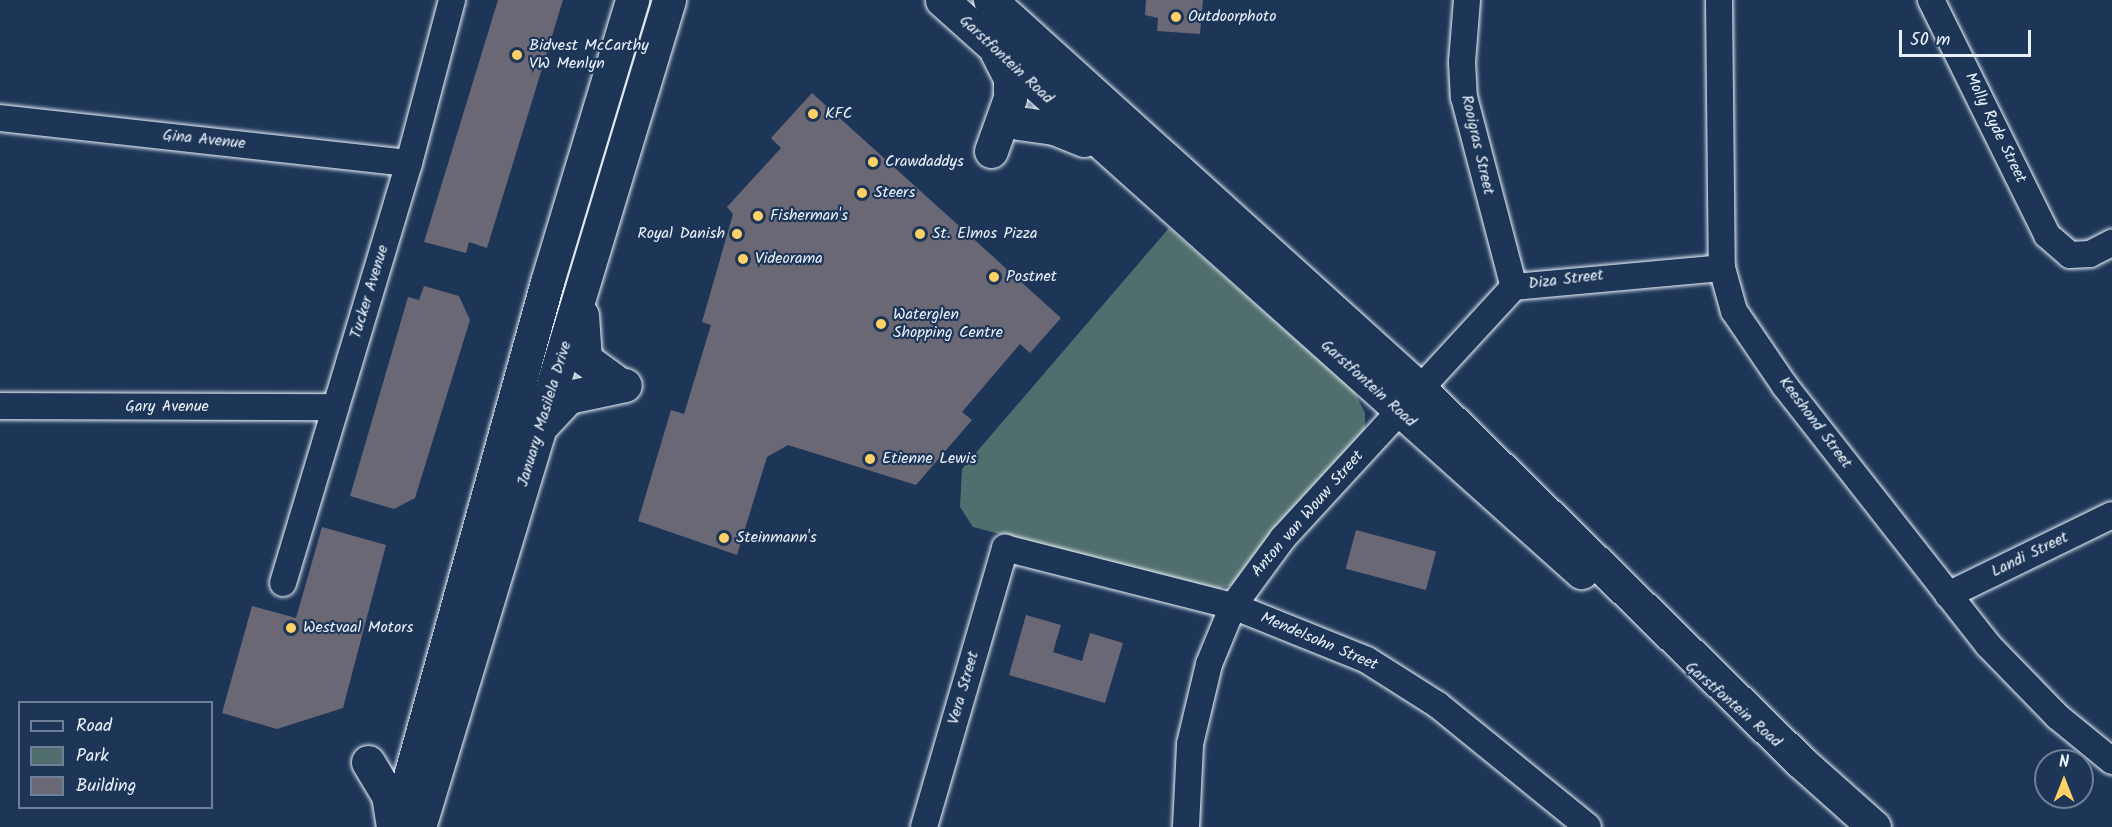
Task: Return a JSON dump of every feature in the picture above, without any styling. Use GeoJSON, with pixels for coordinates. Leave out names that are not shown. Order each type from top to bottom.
{"type":"FeatureCollection","features":[{"type":"Feature","properties":{"kind":"main road","name":"January Masilela Drive"},"geometry":{"type":"LineString","coordinates":[[413,764],[545,290],[632,0]]}},
{"type":"Feature","properties":{"kind":"main road","name":"January Masilela Drive"},"geometry":{"type":"LineString","coordinates":[[408,824],[449,728],[629,144],[669,0]]}},
{"type":"Feature","properties":{"kind":"main road","name":"Garstfontein Road"},"geometry":{"type":"LineString","coordinates":[[942,0],[1105,149],[1410,400]]}},
{"type":"Feature","properties":{"kind":"main road","name":"Garstfontein Road"},"geometry":{"type":"LineString","coordinates":[[990,0],[1410,400],[1874,827]]}},
{"type":"Feature","properties":{"kind":"main road"},"geometry":{"type":"LineString","coordinates":[[991,151],[1008,108],[1011,86],[995,47]]}},
{"type":"Feature","properties":{"kind":"main road"},"geometry":{"type":"LineString","coordinates":[[1018,123],[1054,128],[1105,149]]}},
{"type":"Feature","properties":{"kind":"main road"},"geometry":{"type":"LineString","coordinates":[[545,290],[563,284],[601,174],[629,144]]}},
{"type":"Feature","properties":{"kind":"main road"},"geometry":{"type":"LineString","coordinates":[[539,430],[554,407],[568,397],[622,385],[591,366],[581,348],[591,266]]}},
{"type":"Feature","properties":{"kind":"main road"},"geometry":{"type":"LineString","coordinates":[[506,432],[532,388],[559,368]]}},
{"type":"Feature","properties":{"kind":"main road"},"geometry":{"type":"LineString","coordinates":[[408,824],[413,764],[449,728]]}},
{"type":"Feature","properties":{"kind":"main road"},"geometry":{"type":"LineString","coordinates":[[368,762],[408,824]]}},
{"type":"Feature","properties":{"kind":"street","name":"Tucker Avenue"},"geometry":{"type":"LineString","coordinates":[[283,583],[409,163],[452,0]]}},
{"type":"Feature","properties":{"kind":"street","name":"Rooigras Street"},"geometry":{"type":"LineString","coordinates":[[1467,0],[1461,62],[1464,97],[1514,286]]}},
{"type":"Feature","properties":{"kind":"street","name":"Keeshond Street"},"geometry":{"type":"LineString","coordinates":[[1719,0],[1722,268],[1740,320],[1948,595],[2013,673],[2112,761]]}},
{"type":"Feature","properties":{"kind":"street","name":"Molly Ryde Street"},"geometry":{"type":"LineString","coordinates":[[1931,0],[2047,235],[2063,251],[2083,256],[2112,243]]}},
{"type":"Feature","properties":{"kind":"street","name":"Gina Avenue"},"geometry":{"type":"LineString","coordinates":[[0,118],[409,163]]}},
{"type":"Feature","properties":{"kind":"street","name":"Diza Street"},"geometry":{"type":"LineString","coordinates":[[1410,400],[1514,286],[1722,268]]}},
{"type":"Feature","properties":{"kind":"street","name":"Anton van Wouw Street"},"geometry":{"type":"LineString","coordinates":[[1186,827],[1190,744],[1209,664],[1233,606],[1283,538],[1410,400]]}},
{"type":"Feature","properties":{"kind":"street","name":"Gary Avenue"},"geometry":{"type":"LineString","coordinates":[[0,406],[335,407]]}},
{"type":"Feature","properties":{"kind":"street","name":"Landi Street"},"geometry":{"type":"LineString","coordinates":[[1948,595],[2112,515]]}},
{"type":"Feature","properties":{"kind":"street","name":"Mendelsohn Street"},"geometry":{"type":"LineString","coordinates":[[1005,548],[1233,606],[1348,651],[1406,682],[1588,827]]}},
{"type":"Feature","properties":{"kind":"street","name":"Vera Street"},"geometry":{"type":"LineString","coordinates":[[924,827],[1005,548]]}},
{"type":"Feature","properties":{"kind":"green space"},"geometry":{"type":"Polygon","coordinates":[[[1169,228],[1354,391],[1365,413],[1365,431],[1239,583],[1211,591],[973,527],[960,507],[962,469],[1169,228]]]}},
{"type":"Feature","properties":{"kind":"building"},"geometry":{"type":"Polygon","coordinates":[[[498,0],[563,0],[487,248],[469,242],[466,253],[424,242],[498,0]]]}},
{"type":"Feature","properties":{"kind":"building","name":"Outdoorphoto"},"geometry":{"type":"Polygon","coordinates":[[[1146,0],[1203,0],[1200,34],[1157,31],[1158,18],[1145,15],[1146,0]]]}},
{"type":"Feature","properties":{"kind":"building","name":"Waterglen Shopping Centre"},"geometry":{"type":"Polygon","coordinates":[[[812,93],[1061,318],[1030,353],[1020,344],[962,412],[972,420],[916,485],[788,445],[767,457],[737,555],[638,521],[671,410],[684,414],[711,325],[702,322],[733,214],[727,207],[781,148],[771,138],[812,93]]]}},
{"type":"Feature","properties":{"kind":"building"},"geometry":{"type":"Polygon","coordinates":[[[424,286],[459,296],[470,320],[415,498],[394,509],[350,496],[408,297],[419,300],[424,286]]]}},
{"type":"Feature","properties":{"kind":"building","name":"Westvaal Motors"},"geometry":{"type":"Polygon","coordinates":[[[322,527],[386,545],[343,708],[277,729],[222,713],[252,606],[296,618],[322,527]]]}},
{"type":"Feature","properties":{"kind":"building"},"geometry":{"type":"Polygon","coordinates":[[[1356,530],[1436,551],[1426,590],[1346,569],[1356,530]]]}},
{"type":"Feature","properties":{"kind":"building"},"geometry":{"type":"Polygon","coordinates":[[[1026,615],[1061,625],[1053,652],[1082,661],[1090,633],[1123,643],[1105,703],[1009,675],[1026,615]]]}},
{"type":"Feature","properties":{"kind":"place","name":"Outdoorphoto"},"geometry":{"type":"Point","coordinates":[1176,17]}},
{"type":"Feature","properties":{"kind":"place","name":"Bidvest McCarthy VW Menlyn"},"geometry":{"type":"Point","coordinates":[517,55]}},
{"type":"Feature","properties":{"kind":"place","name":"KFC"},"geometry":{"type":"Point","coordinates":[813,114]}},
{"type":"Feature","properties":{"kind":"place","name":"Crawdaddys"},"geometry":{"type":"Point","coordinates":[873,162]}},
{"type":"Feature","properties":{"kind":"place","name":"Steers"},"geometry":{"type":"Point","coordinates":[862,193]}},
{"type":"Feature","properties":{"kind":"place","name":"Fisherman's"},"geometry":{"type":"Point","coordinates":[758,216]}},
{"type":"Feature","properties":{"kind":"place","name":"Royal Danish"},"geometry":{"type":"Point","coordinates":[737,234]}},
{"type":"Feature","properties":{"kind":"place","name":"St. Elmos Pizza"},"geometry":{"type":"Point","coordinates":[920,234]}},
{"type":"Feature","properties":{"kind":"place","name":"Videorama"},"geometry":{"type":"Point","coordinates":[743,259]}},
{"type":"Feature","properties":{"kind":"place","name":"Postnet"},"geometry":{"type":"Point","coordinates":[994,277]}},
{"type":"Feature","properties":{"kind":"place","name":"Waterglen Shopping Centre"},"geometry":{"type":"Point","coordinates":[881,324]}},
{"type":"Feature","properties":{"kind":"place","name":"Etienne Lewis"},"geometry":{"type":"Point","coordinates":[870,459]}},
{"type":"Feature","properties":{"kind":"place","name":"Steinmann's"},"geometry":{"type":"Point","coordinates":[724,538]}},
{"type":"Feature","properties":{"kind":"place","name":"Westvaal Motors"},"geometry":{"type":"Point","coordinates":[291,628]}}]}
